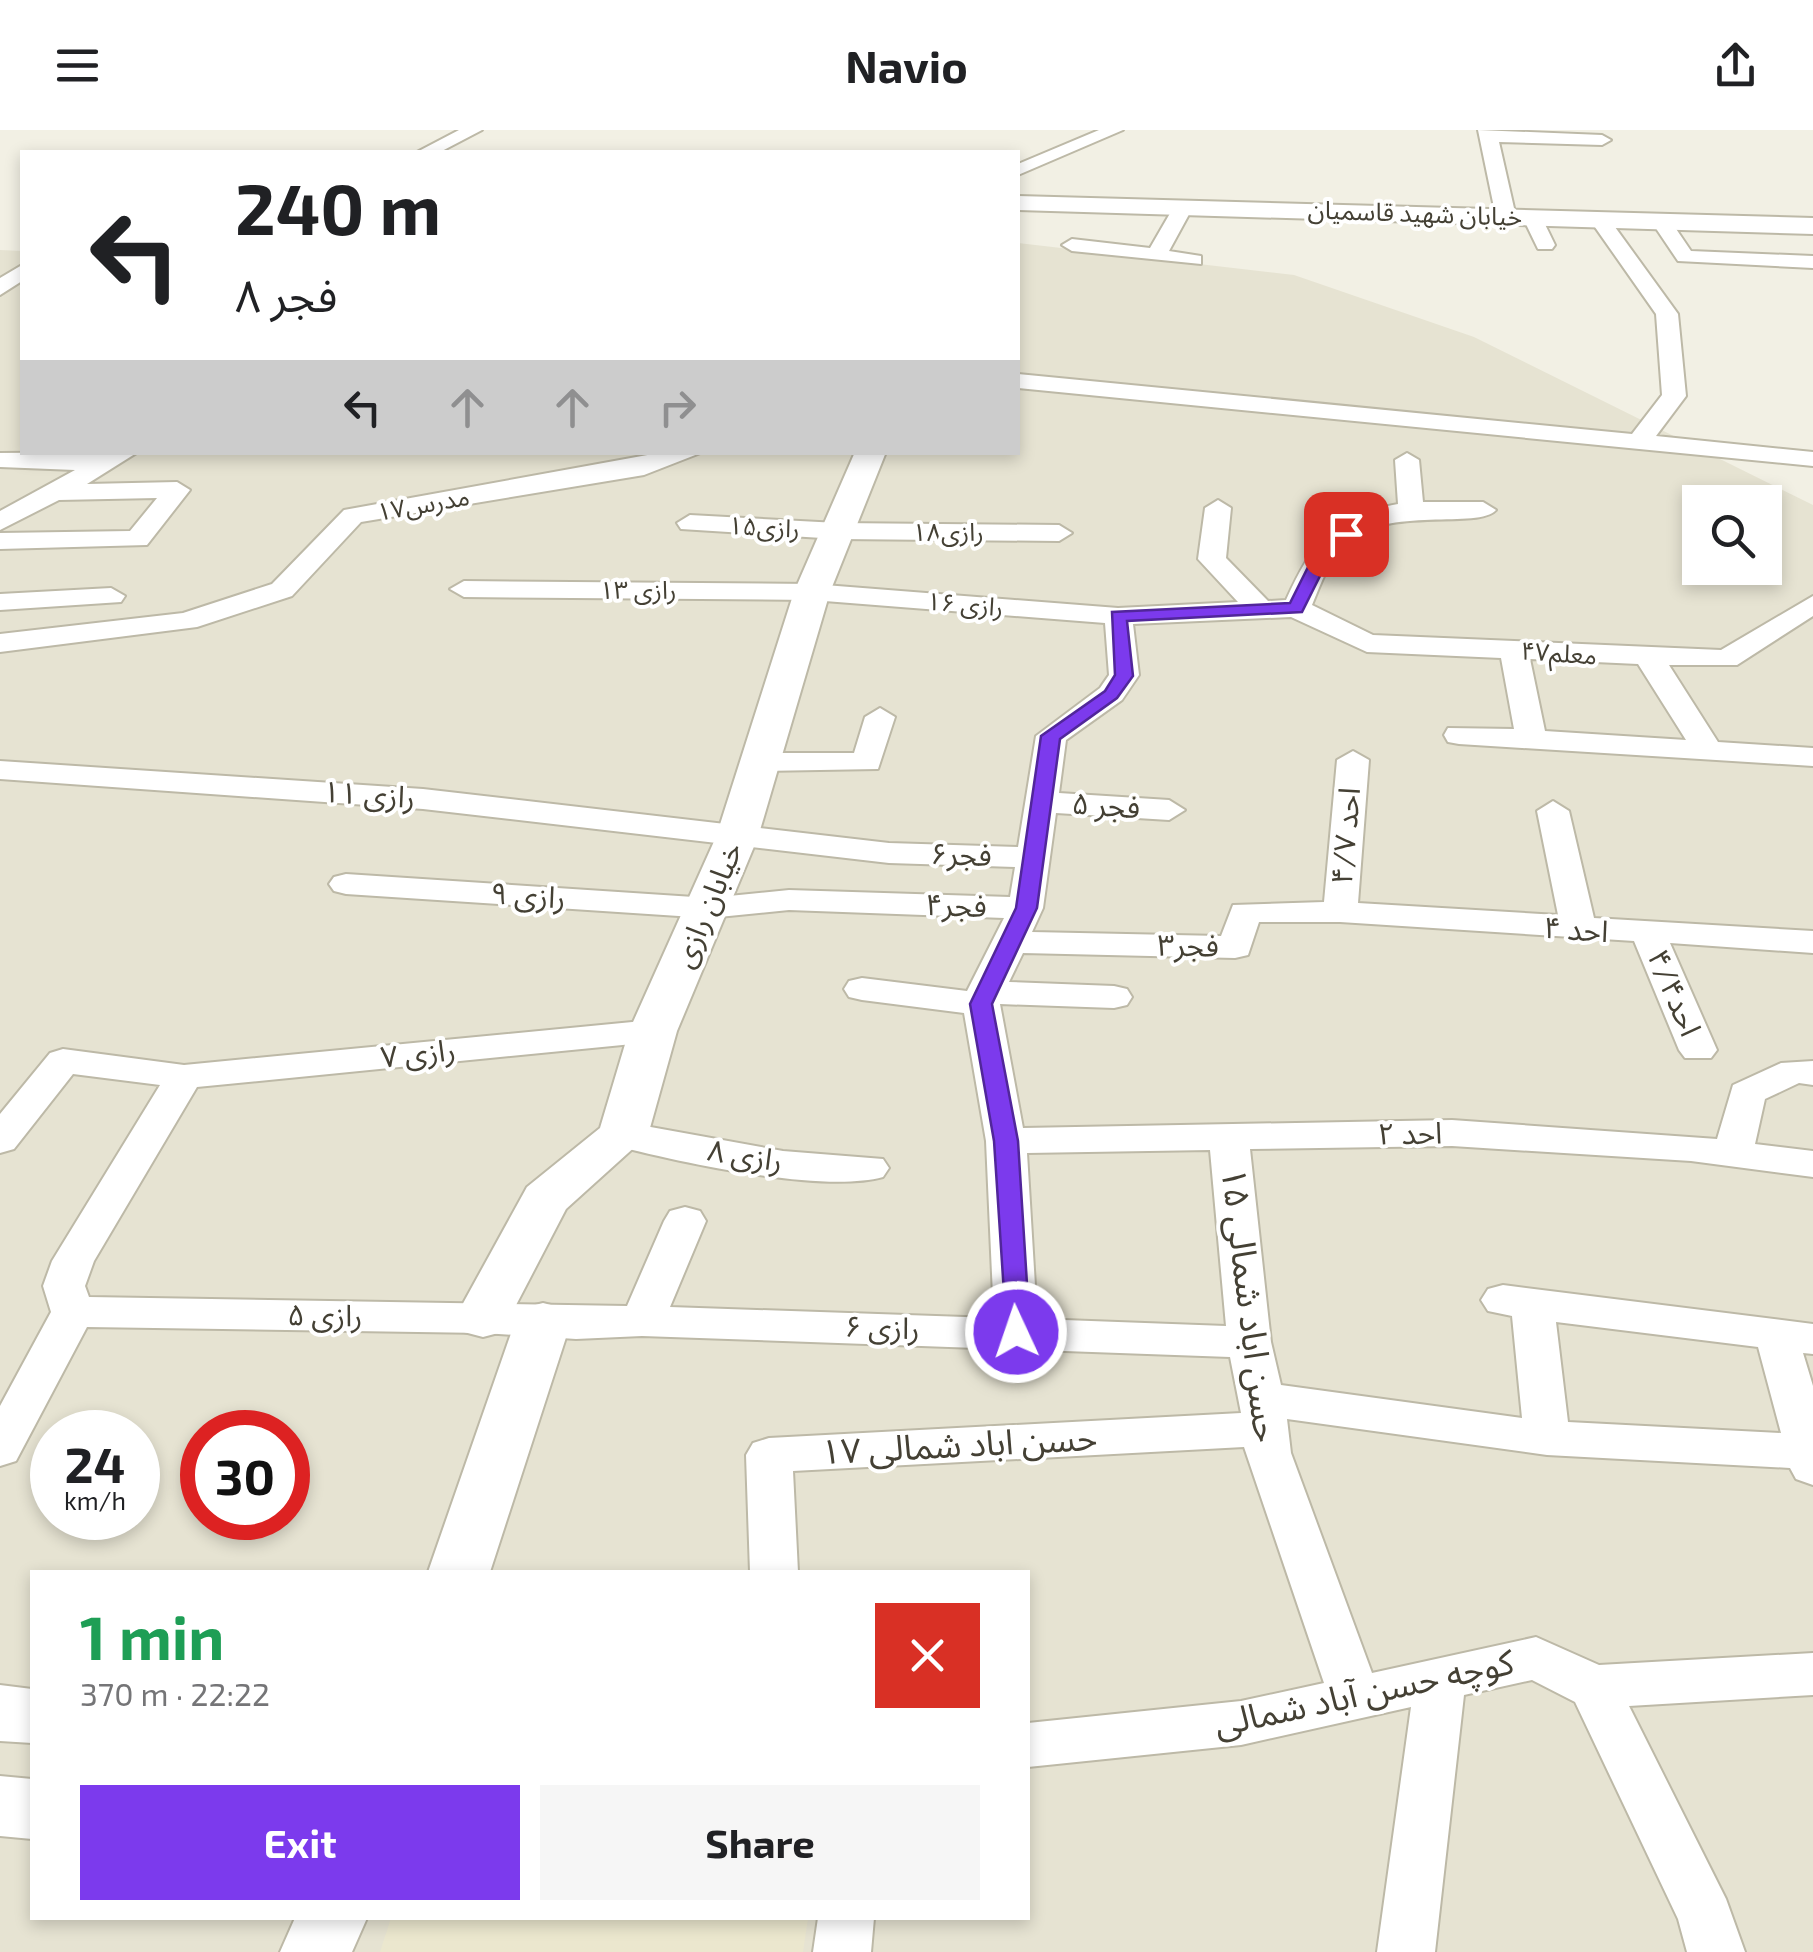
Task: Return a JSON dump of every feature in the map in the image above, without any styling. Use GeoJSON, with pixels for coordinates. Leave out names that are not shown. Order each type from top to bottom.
{"type":"FeatureCollection","features":[{"type":"Feature","properties":{"kind":"street"},"geometry":{"type":"LineString","coordinates":[[430,150],[474,130]]}},
{"type":"Feature","properties":{"kind":"street"},"geometry":{"type":"LineString","coordinates":[[1020,169],[1114,130]]}},
{"type":"Feature","properties":{"kind":"street"},"geometry":{"type":"LineString","coordinates":[[1506,217],[1488,133],[1602,140]]}},
{"type":"Feature","properties":{"kind":"street","name":"خیابان شهید قاسمیان"},"geometry":{"type":"LineString","coordinates":[[1020,203],[1813,226]]}},
{"type":"Feature","properties":{"kind":"street"},"geometry":{"type":"LineString","coordinates":[[1157,255],[1184,206]]}},
{"type":"Feature","properties":{"kind":"street"},"geometry":{"type":"LineString","coordinates":[[1533,218],[1546,245]]}},
{"type":"Feature","properties":{"kind":"street"},"geometry":{"type":"LineString","coordinates":[[1600,220],[1668,314],[1674,396],[1638,444]]}},
{"type":"Feature","properties":{"kind":"street"},"geometry":{"type":"LineString","coordinates":[[1660,221],[1685,257],[1813,262]]}},
{"type":"Feature","properties":{"kind":"street"},"geometry":{"type":"LineString","coordinates":[[1072,244],[1194,260]]}},
{"type":"Feature","properties":{"kind":"street"},"geometry":{"type":"LineString","coordinates":[[0,288],[20,273]]}},
{"type":"Feature","properties":{"kind":"street"},"geometry":{"type":"LineString","coordinates":[[1020,382],[1813,459]]}},
{"type":"Feature","properties":{"kind":"street","name":"مدرس۱۷"},"geometry":{"type":"LineString","coordinates":[[0,643],[187,621],[282,590],[353,516],[644,467],[682,455]]}},
{"type":"Feature","properties":{"kind":"street","name":"خیابان رازی"},"geometry":{"type":"LineString","coordinates":[[622,1135],[653,1031],[737,837],[812,592],[869,455]]}},
{"type":"Feature","properties":{"kind":"street"},"geometry":{"type":"LineString","coordinates":[[0,460],[115,458]]}},
{"type":"Feature","properties":{"kind":"street"},"geometry":{"type":"LineString","coordinates":[[0,522],[115,458]]}},
{"type":"Feature","properties":{"kind":"street"},"geometry":{"type":"LineString","coordinates":[[1406,460],[1411,510]]}},
{"type":"Feature","properties":{"kind":"street"},"geometry":{"type":"LineString","coordinates":[[0,541],[138,539],[176,490],[52,492]]}},
{"type":"Feature","properties":{"kind":"street"},"geometry":{"type":"LineString","coordinates":[[1218,508],[1212,560],[1259,608]]}},
{"type":"Feature","properties":{"kind":"street"},"geometry":{"type":"LineString","coordinates":[[1296,608],[1325,549],[1366,519],[1411,510],[1483,510]]}},
{"type":"Feature","properties":{"kind":"street","name":"رازی۱۵"},"geometry":{"type":"LineString","coordinates":[[690,523],[838,531]]}},
{"type":"Feature","properties":{"kind":"street","name":"رازی۱۸"},"geometry":{"type":"LineString","coordinates":[[838,531],[1059,532]]}},
{"type":"Feature","properties":{"kind":"street","name":"رازی ۱۳"},"geometry":{"type":"LineString","coordinates":[[464,589],[812,592]]}},
{"type":"Feature","properties":{"kind":"street","name":"رازی ۱۶"},"geometry":{"type":"LineString","coordinates":[[812,592],[1118,616],[1296,608]]}},
{"type":"Feature","properties":{"kind":"street"},"geometry":{"type":"LineString","coordinates":[[0,602],[110,596]]}},
{"type":"Feature","properties":{"kind":"street","name":"معلم۴۷"},"geometry":{"type":"LineString","coordinates":[[1296,608],[1367,643],[1650,659],[1726,659],[1813,604]]}},
{"type":"Feature","properties":{"kind":"street"},"geometry":{"type":"LineString","coordinates":[[1016,1332],[1006,1141],[983,998],[1026,908],[1050,736],[1111,694],[1124,676],[1118,616]]}},
{"type":"Feature","properties":{"kind":"street"},"geometry":{"type":"LineString","coordinates":[[1514,650],[1530,739]]}},
{"type":"Feature","properties":{"kind":"street"},"geometry":{"type":"LineString","coordinates":[[1650,659],[1708,750]]}},
{"type":"Feature","properties":{"kind":"street"},"geometry":{"type":"LineString","coordinates":[[762,762],[867,762],[880,717]]}},
{"type":"Feature","properties":{"kind":"street"},"geometry":{"type":"LineString","coordinates":[[1458,735],[1813,757]]}},
{"type":"Feature","properties":{"kind":"street","name":"احد ۴/۷"},"geometry":{"type":"LineString","coordinates":[[1340,912],[1353,760]]}},
{"type":"Feature","properties":{"kind":"street","name":"رازی ۱۱"},"geometry":{"type":"LineString","coordinates":[[0,770],[423,798],[890,853]]}},
{"type":"Feature","properties":{"kind":"street","name":"فجر ۵"},"geometry":{"type":"LineString","coordinates":[[1043,802],[1169,810]]}},
{"type":"Feature","properties":{"kind":"street"},"geometry":{"type":"LineString","coordinates":[[1552,811],[1579,930]]}},
{"type":"Feature","properties":{"kind":"street","name":"فجر۶"},"geometry":{"type":"LineString","coordinates":[[890,853],[1033,857]]}},
{"type":"Feature","properties":{"kind":"street","name":"رازی ۹"},"geometry":{"type":"LineString","coordinates":[[346,884],[709,908],[789,900],[885,903]]}},
{"type":"Feature","properties":{"kind":"street","name":"فجر۴"},"geometry":{"type":"LineString","coordinates":[[885,903],[1026,908]]}},
{"type":"Feature","properties":{"kind":"street","name":"فجر۳"},"geometry":{"type":"LineString","coordinates":[[1010,942],[1235,947],[1245,912],[1340,912]]}},
{"type":"Feature","properties":{"kind":"street","name":"احد ۴"},"geometry":{"type":"LineString","coordinates":[[1340,912],[1650,935],[1813,942]]}},
{"type":"Feature","properties":{"kind":"street","name":"احد۴/۴"},"geometry":{"type":"LineString","coordinates":[[1650,935],[1698,1050]]}},
{"type":"Feature","properties":{"kind":"street"},"geometry":{"type":"LineString","coordinates":[[862,990],[983,998],[1114,996]]}},
{"type":"Feature","properties":{"kind":"street","name":"رازی ۷"},"geometry":{"type":"LineString","coordinates":[[0,1140],[63,1061],[184,1077],[653,1031]]}},
{"type":"Feature","properties":{"kind":"street"},"geometry":{"type":"LineString","coordinates":[[1733,1154],[1747,1093],[1794,1072],[1813,1072]]}},
{"type":"Feature","properties":{"kind":"street"},"geometry":{"type":"LineString","coordinates":[[0,1448],[74,1312],[64,1286],[73,1261],[184,1077]]}},
{"type":"Feature","properties":{"kind":"street","name":"احد ۲"},"geometry":{"type":"LineString","coordinates":[[1006,1141],[1452,1133],[1733,1154],[1813,1164]]}},
{"type":"Feature","properties":{"kind":"street"},"geometry":{"type":"LineString","coordinates":[[483,1318],[544,1199],[622,1135]]}},
{"type":"Feature","properties":{"kind":"street","name":"رازی ۸"},"geometry":{"type":"LineString","coordinates":[[622,1135],[784,1164],[869,1168]]}},
{"type":"Feature","properties":{"kind":"street","name":"حسن اباد شمالی ۱۵"},"geometry":{"type":"LineString","coordinates":[[1229,1138],[1249,1342],[1268,1453],[1355,1698]]}},
{"type":"Feature","properties":{"kind":"street"},"geometry":{"type":"LineString","coordinates":[[642,1321],[685,1220]]}},
{"type":"Feature","properties":{"kind":"street"},"geometry":{"type":"LineString","coordinates":[[1264,1414],[1548,1438],[1810,1460],[1794,1337],[1517,1302],[1548,1438]]}},
{"type":"Feature","properties":{"kind":"street","name":"رازی ۵"},"geometry":{"type":"LineString","coordinates":[[74,1312],[483,1318],[559,1323]]}},
{"type":"Feature","properties":{"kind":"street","name":"رازی ۶"},"geometry":{"type":"LineString","coordinates":[[559,1323],[642,1321],[1249,1342]]}},
{"type":"Feature","properties":{"kind":"street"},"geometry":{"type":"LineString","coordinates":[[461,1570],[559,1323]]}},
{"type":"Feature","properties":{"kind":"street","name":"حسن اباد شمالی ۱۷"},"geometry":{"type":"LineString","coordinates":[[774,1570],[769,1456],[1264,1414]]}},
{"type":"Feature","properties":{"kind":"street","name":"کوچه حسن آباد شمالی"},"geometry":{"type":"LineString","coordinates":[[1030,1744],[1241,1723],[1536,1658],[1594,1686],[1813,1674]]}},
{"type":"Feature","properties":{"kind":"street"},"geometry":{"type":"LineString","coordinates":[[1406,1952],[1440,1679]]}},
{"type":"Feature","properties":{"kind":"street"},"geometry":{"type":"LineString","coordinates":[[1594,1686],[1706,1917],[1716,1952]]}},
{"type":"Feature","properties":{"kind":"street"},"geometry":{"type":"LineString","coordinates":[[0,1713],[30,1716]]}},
{"type":"Feature","properties":{"kind":"street"},"geometry":{"type":"LineString","coordinates":[[0,1806],[30,1809]]}},
{"type":"Feature","properties":{"kind":"street"},"geometry":{"type":"LineString","coordinates":[[316,1952],[330,1920]]}},
{"type":"Feature","properties":{"kind":"street"},"geometry":{"type":"LineString","coordinates":[[842,1952],[846,1920]]}},
{"type":"Feature","properties":{"kind":"shaded area"},"geometry":{"type":"Polygon","coordinates":[[[1020,243],[1294,275],[1474,337],[1773,485],[1682,485],[1682,585],[1782,585],[1782,490],[1813,505],[1813,1952],[0,1952],[0,250],[20,251],[20,455],[1020,455],[1020,243]]]}},
{"type":"Feature","properties":{"kind":"shaded area"},"geometry":{"type":"Polygon","coordinates":[[[390,1920],[808,1920],[803,1952],[380,1952],[390,1920]]]}},
{"type":"Feature","properties":{"kind":"route"},"geometry":{"type":"LineString","coordinates":[[1016,1332],[1006,1141],[981,1004],[1026,908],[1050,736],[1111,694],[1124,676],[1118,616],[1296,608],[1325,549],[1346,534]]}}]}
